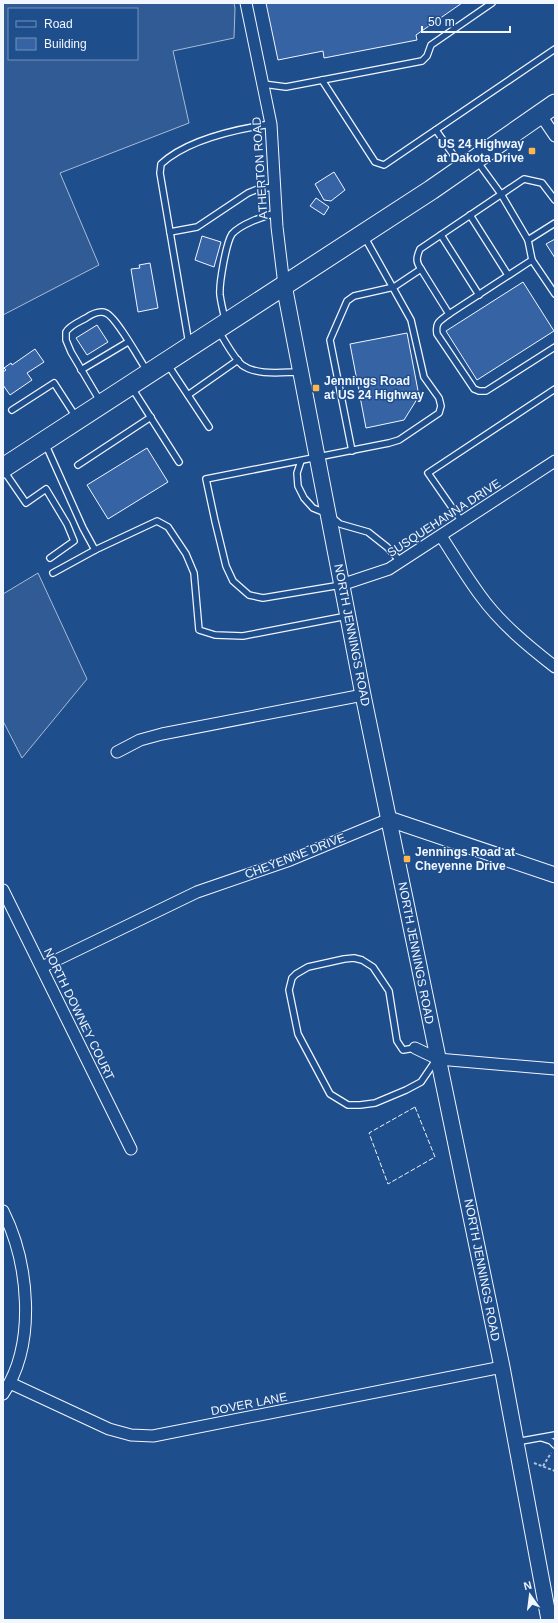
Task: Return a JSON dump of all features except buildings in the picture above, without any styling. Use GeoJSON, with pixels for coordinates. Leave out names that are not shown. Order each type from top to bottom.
{"type":"FeatureCollection","features":[{"type":"Feature","properties":{"kind":"highway"},"geometry":{"type":"LineString","coordinates":[[3,468],[363,234],[548,109]]}},
{"type":"Feature","properties":{"kind":"street","name":"ATHERTON ROAD"},"geometry":{"type":"LineString","coordinates":[[246,3],[271,124],[276,213],[284,285]]}},
{"type":"Feature","properties":{"kind":"street"},"geometry":{"type":"LineString","coordinates":[[548,109],[555,136]]}},
{"type":"Feature","properties":{"kind":"street","name":"NORTH JENNINGS ROAD"},"geometry":{"type":"LineString","coordinates":[[284,285],[347,616],[502,1367],[549,1620]]}},
{"type":"Feature","properties":{"kind":"street","name":"SUSQUEHANNA DRIVE"},"geometry":{"type":"LineString","coordinates":[[341,585],[389,569],[555,461]]}},
{"type":"Feature","properties":{"kind":"street"},"geometry":{"type":"LineString","coordinates":[[441,536],[481,596],[504,623],[555,667]]}},
{"type":"Feature","properties":{"kind":"street"},"geometry":{"type":"LineString","coordinates":[[117,752],[140,740],[162,734],[363,695]]}},
{"type":"Feature","properties":{"kind":"street"},"geometry":{"type":"LineString","coordinates":[[389,818],[555,875]]}},
{"type":"Feature","properties":{"kind":"street","name":"CHEYENNE DRIVE"},"geometry":{"type":"LineString","coordinates":[[42,967],[197,892],[290,860],[389,818]]}},
{"type":"Feature","properties":{"kind":"street","name":"NORTH DOWNEY COURT"},"geometry":{"type":"LineString","coordinates":[[3,890],[132,1149]]}},
{"type":"Feature","properties":{"kind":"street"},"geometry":{"type":"LineString","coordinates":[[415,1048],[438,1058],[555,1069]]}},
{"type":"Feature","properties":{"kind":"street"},"geometry":{"type":"LineString","coordinates":[[3,1211],[19,1257],[26,1307],[24,1344],[10,1383],[3,1394]]}},
{"type":"Feature","properties":{"kind":"street","name":"DOVER LANE"},"geometry":{"type":"LineString","coordinates":[[10,1383],[109,1429],[131,1435],[153,1436],[502,1367]]}},
{"type":"Feature","properties":{"kind":"lane"},"geometry":{"type":"LineString","coordinates":[[263,84],[286,87],[422,61],[427,56],[431,45],[492,3]]}},
{"type":"Feature","properties":{"kind":"lane"},"geometry":{"type":"LineString","coordinates":[[322,80],[375,162],[384,165],[555,49]]}},
{"type":"Feature","properties":{"kind":"lane"},"geometry":{"type":"LineString","coordinates":[[189,347],[160,173],[161,164],[170,156],[221,134],[271,124]]}},
{"type":"Feature","properties":{"kind":"lane"},"geometry":{"type":"LineString","coordinates":[[436,130],[501,194],[528,240],[532,260],[555,294]]}},
{"type":"Feature","properties":{"kind":"lane"},"geometry":{"type":"LineString","coordinates":[[449,314],[416,262],[420,249],[524,179],[542,183],[555,200]]}},
{"type":"Feature","properties":{"kind":"lane"},"geometry":{"type":"LineString","coordinates":[[170,232],[197,227],[248,193],[258,189],[275,187]]}},
{"type":"Feature","properties":{"kind":"lane"},"geometry":{"type":"LineString","coordinates":[[276,213],[257,218],[232,234],[221,273],[220,294],[222,326],[238,360],[242,365],[251,369],[265,372],[300,372]]}},
{"type":"Feature","properties":{"kind":"lane"},"geometry":{"type":"LineString","coordinates":[[470,215],[508,275]]}},
{"type":"Feature","properties":{"kind":"lane"},"geometry":{"type":"LineString","coordinates":[[528,240],[555,223]]}},
{"type":"Feature","properties":{"kind":"lane"},"geometry":{"type":"LineString","coordinates":[[341,585],[263,598],[249,595],[233,582],[226,566],[214,521],[206,479],[352,451],[399,440],[439,413],[441,406],[439,398],[424,377],[411,320],[394,287],[363,234]]}},
{"type":"Feature","properties":{"kind":"lane"},"geometry":{"type":"LineString","coordinates":[[441,235],[479,295]]}},
{"type":"Feature","properties":{"kind":"lane"},"geometry":{"type":"LineString","coordinates":[[532,260],[449,314],[438,323],[436,327],[437,334],[470,386],[479,391],[486,391],[555,347]]}},
{"type":"Feature","properties":{"kind":"lane"},"geometry":{"type":"LineString","coordinates":[[352,451],[330,340],[348,301],[354,296],[394,287],[421,269]]}},
{"type":"Feature","properties":{"kind":"lane"},"geometry":{"type":"LineString","coordinates":[[102,404],[81,370],[66,340],[66,332],[71,327],[94,313],[104,312],[110,315],[148,373]]}},
{"type":"Feature","properties":{"kind":"lane"},"geometry":{"type":"LineString","coordinates":[[81,370],[128,342]]}},
{"type":"Feature","properties":{"kind":"lane"},"geometry":{"type":"LineString","coordinates":[[188,395],[238,360]]}},
{"type":"Feature","properties":{"kind":"lane"},"geometry":{"type":"LineString","coordinates":[[165,362],[210,427]]}},
{"type":"Feature","properties":{"kind":"lane"},"geometry":{"type":"LineString","coordinates":[[12,410],[54,383],[77,419]]}},
{"type":"Feature","properties":{"kind":"lane"},"geometry":{"type":"LineString","coordinates":[[129,385],[179,462]]}},
{"type":"Feature","properties":{"kind":"lane"},"geometry":{"type":"LineString","coordinates":[[462,522],[428,473],[555,389]]}},
{"type":"Feature","properties":{"kind":"lane"},"geometry":{"type":"LineString","coordinates":[[78,465],[150,418]]}},
{"type":"Feature","properties":{"kind":"lane"},"geometry":{"type":"LineString","coordinates":[[44,441],[83,528],[95,550]]}},
{"type":"Feature","properties":{"kind":"lane"},"geometry":{"type":"LineString","coordinates":[[301,461],[297,473],[298,486],[304,498],[313,508],[328,514],[340,524],[368,532],[387,547],[401,562]]}},
{"type":"Feature","properties":{"kind":"lane"},"geometry":{"type":"LineString","coordinates":[[3,468],[26,503],[46,489],[68,524],[74,541],[50,558]]}},
{"type":"Feature","properties":{"kind":"lane"},"geometry":{"type":"LineString","coordinates":[[53,573],[95,550],[157,521],[168,527],[186,554],[194,573],[199,630],[215,635],[243,636],[347,616]]}},
{"type":"Feature","properties":{"kind":"lane"},"geometry":{"type":"LineString","coordinates":[[415,1048],[403,1050],[397,1041],[389,991],[373,967],[362,960],[354,958],[344,959],[308,967],[292,978],[289,990],[298,1034],[330,1094],[348,1105],[375,1103],[406,1090],[421,1082],[438,1058]]}},
{"type":"Feature","properties":{"kind":"lane"},"geometry":{"type":"LineString","coordinates":[[516,1442],[555,1435]]}},
{"type":"Feature","properties":{"kind":"lane"},"geometry":{"type":"LineString","coordinates":[[542,1438],[551,1441],[555,1445]]}},
{"type":"Feature","properties":{"kind":"path"},"geometry":{"type":"LineString","coordinates":[[543,1466],[551,1453]]}},
{"type":"Feature","properties":{"kind":"path"},"geometry":{"type":"LineString","coordinates":[[529,1461],[555,1470]]}},
{"type":"Feature","properties":{"kind":"shaded area"},"geometry":{"type":"Polygon","coordinates":[[[3,3],[234,3],[234,38],[173,51],[189,123],[60,173],[99,265],[3,315],[3,3]]]}},
{"type":"Feature","properties":{"kind":"shaded area"},"geometry":{"type":"Polygon","coordinates":[[[38,573],[87,679],[22,758],[3,721],[3,594],[38,573]]]}},
{"type":"Feature","properties":{"kind":"fence"},"geometry":{"type":"LineString","coordinates":[[415,1107],[435,1157],[388,1184],[369,1133],[415,1107]]}},
{"type":"Feature","properties":{"kind":"place","name":"US 24 Highway at Dakota Drive"},"geometry":{"type":"Point","coordinates":[532,151]}},
{"type":"Feature","properties":{"kind":"place","name":"Jennings Road at US 24 Highway"},"geometry":{"type":"Point","coordinates":[316,388]}},
{"type":"Feature","properties":{"kind":"place","name":"Jennings Road at Cheyenne Drive"},"geometry":{"type":"Point","coordinates":[407,859]}}]}
